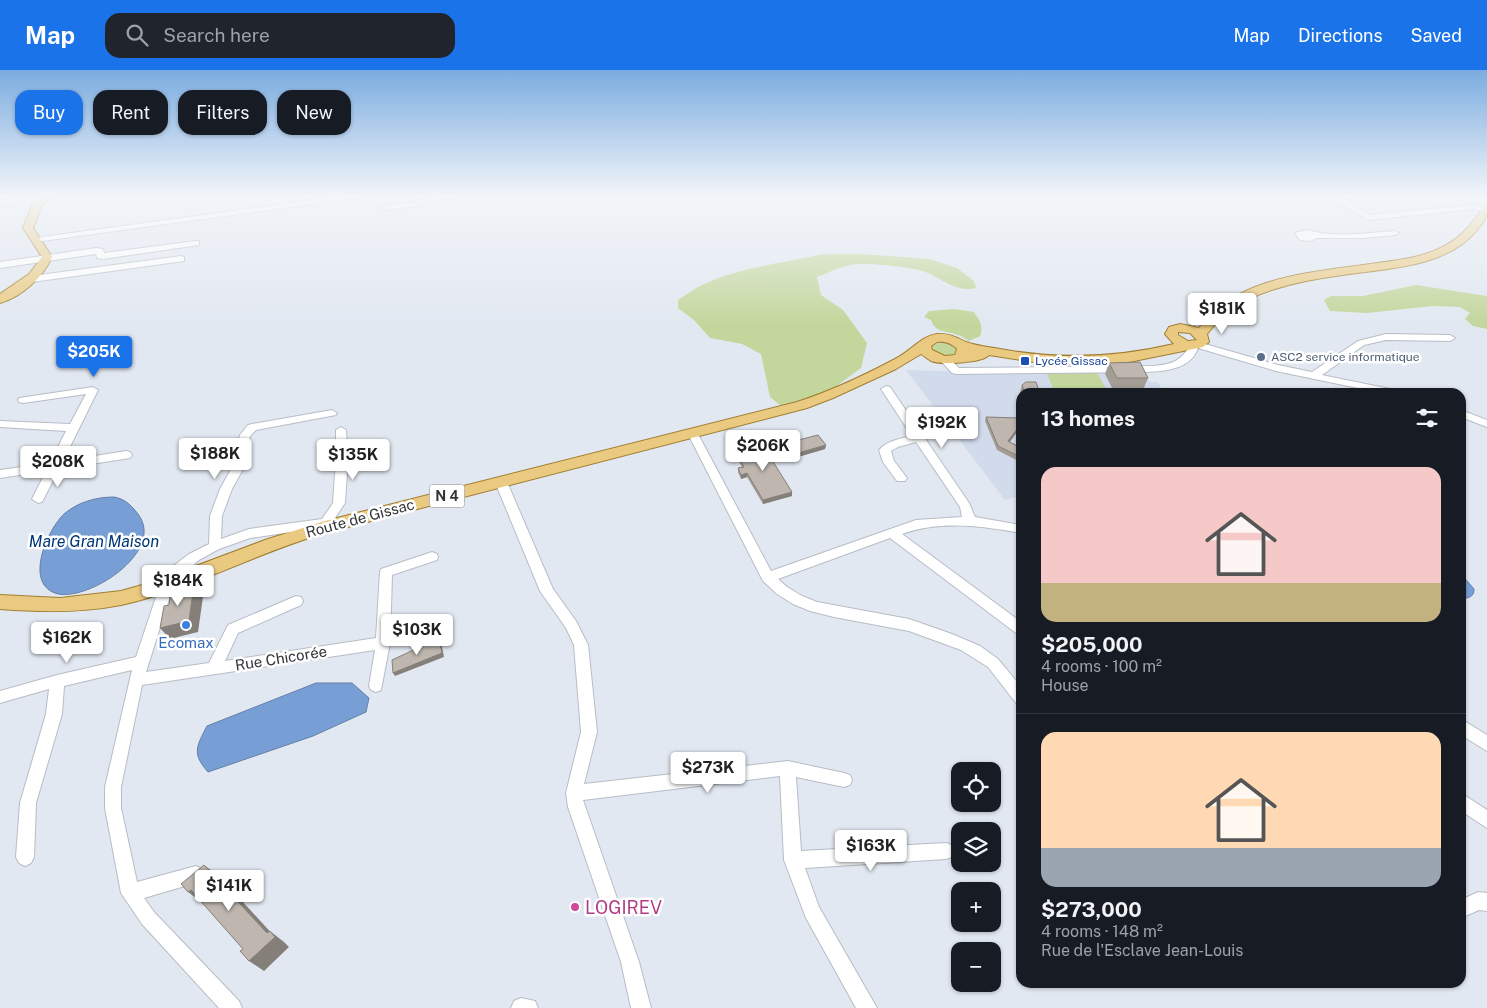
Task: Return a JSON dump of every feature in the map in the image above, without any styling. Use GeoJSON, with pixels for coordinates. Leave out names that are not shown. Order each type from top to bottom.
{"type":"FeatureCollection","features":[{"type":"Feature","properties":{"kind":"main road","name":"Route de Gissac"},"geometry":{"type":"LineString","coordinates":[[1150,353],[1169,339],[1175,331],[1213,318],[1243,298],[1285,282],[1403,263],[1444,251],[1462,239]]}},
{"type":"Feature","properties":{"kind":"main road"},"geometry":{"type":"LineString","coordinates":[[0,299],[32,279],[43,268],[48,257],[35,240]]}},
{"type":"Feature","properties":{"kind":"main road","name":"Route de Gissac"},"geometry":{"type":"LineString","coordinates":[[961,351],[1094,360],[1120,359],[1197,341],[1213,318]]}},
{"type":"Feature","properties":{"kind":"main road"},"geometry":{"type":"LineString","coordinates":[[1175,331],[1178,342],[1197,341]]}},
{"type":"Feature","properties":{"kind":"main road","name":"N 4"},"geometry":{"type":"LineString","coordinates":[[924,345],[930,340],[941,338],[953,340],[961,351],[943,360]]}},
{"type":"Feature","properties":{"kind":"main road"},"geometry":{"type":"LineString","coordinates":[[924,345],[926,352],[930,356],[943,360]]}},
{"type":"Feature","properties":{"kind":"main road","name":"Route de Gissac"},"geometry":{"type":"LineString","coordinates":[[0,602],[35,606],[73,604],[121,598],[166,585],[285,538],[693,434],[822,399],[892,366],[924,345]]}},
{"type":"Feature","properties":{"kind":"main road","name":"Route de Gissac"},"geometry":{"type":"LineString","coordinates":[[892,366],[927,358],[943,360]]}},
{"type":"Feature","properties":{"kind":"street"},"geometry":{"type":"LineString","coordinates":[[35,240],[43,239]]}},
{"type":"Feature","properties":{"kind":"street"},"geometry":{"type":"LineString","coordinates":[[0,265],[99,250],[100,256],[106,256],[196,243]]}},
{"type":"Feature","properties":{"kind":"street"},"geometry":{"type":"LineString","coordinates":[[32,279],[181,259]]}},
{"type":"Feature","properties":{"kind":"street"},"geometry":{"type":"LineString","coordinates":[[1313,376],[1361,343],[1386,337],[1450,338]]}},
{"type":"Feature","properties":{"kind":"street"},"geometry":{"type":"LineString","coordinates":[[1197,341],[1228,354],[1260,364],[1371,388]]}},
{"type":"Feature","properties":{"kind":"street","name":"Route de Gissac"},"geometry":{"type":"LineString","coordinates":[[943,360],[956,371],[1147,370],[1180,363],[1191,352],[1197,341]]}},
{"type":"Feature","properties":{"kind":"street"},"geometry":{"type":"LineString","coordinates":[[886,389],[965,506],[969,521]]}},
{"type":"Feature","properties":{"kind":"street"},"geometry":{"type":"LineString","coordinates":[[23,400],[94,390],[38,500]]}},
{"type":"Feature","properties":{"kind":"street"},"geometry":{"type":"LineString","coordinates":[[215,546],[216,516],[226,489],[236,471],[245,435],[252,427],[332,413]]}},
{"type":"Feature","properties":{"kind":"street"},"geometry":{"type":"LineString","coordinates":[[1466,415],[1487,424]]}},
{"type":"Feature","properties":{"kind":"street"},"geometry":{"type":"LineString","coordinates":[[0,424],[73,428]]}},
{"type":"Feature","properties":{"kind":"street"},"geometry":{"type":"LineString","coordinates":[[326,522],[339,503],[342,458],[340,430]]}},
{"type":"Feature","properties":{"kind":"street"},"geometry":{"type":"LineString","coordinates":[[693,434],[768,577],[781,591],[818,608],[909,625],[962,644],[986,656],[1016,692]]}},
{"type":"Feature","properties":{"kind":"street"},"geometry":{"type":"LineString","coordinates":[[901,478],[889,462],[885,450],[894,444],[919,438]]}},
{"type":"Feature","properties":{"kind":"street"},"geometry":{"type":"LineString","coordinates":[[0,474],[126,455]]}},
{"type":"Feature","properties":{"kind":"street"},"geometry":{"type":"LineString","coordinates":[[501,482],[547,591],[571,625],[581,645],[589,732],[574,793],[576,807],[630,962],[641,1008]]}},
{"type":"Feature","properties":{"kind":"street"},"geometry":{"type":"LineString","coordinates":[[768,577],[916,524],[936,520],[969,521],[1016,528]]}},
{"type":"Feature","properties":{"kind":"street"},"geometry":{"type":"LineString","coordinates":[[232,1008],[148,918],[130,893],[113,808],[113,786],[136,680],[169,577],[194,556],[249,534],[326,522],[348,521]]}},
{"type":"Feature","properties":{"kind":"street"},"geometry":{"type":"LineString","coordinates":[[892,533],[1016,625]]}},
{"type":"Feature","properties":{"kind":"street"},"geometry":{"type":"LineString","coordinates":[[376,686],[383,643],[386,572],[432,557]]}},
{"type":"Feature","properties":{"kind":"street"},"geometry":{"type":"LineString","coordinates":[[214,668],[233,629],[296,601]]}},
{"type":"Feature","properties":{"kind":"street","name":"Rue Chicorée"},"geometry":{"type":"LineString","coordinates":[[136,680],[383,643]]}},
{"type":"Feature","properties":{"kind":"street"},"geometry":{"type":"LineString","coordinates":[[0,698],[56,682],[142,662]]}},
{"type":"Feature","properties":{"kind":"street"},"geometry":{"type":"LineString","coordinates":[[25,857],[28,802],[54,714],[56,682]]}},
{"type":"Feature","properties":{"kind":"street"},"geometry":{"type":"LineString","coordinates":[[1466,729],[1487,744]]}},
{"type":"Feature","properties":{"kind":"street"},"geometry":{"type":"LineString","coordinates":[[574,793],[788,768],[844,780]]}},
{"type":"Feature","properties":{"kind":"street"},"geometry":{"type":"LineString","coordinates":[[788,768],[793,860],[812,912],[867,1008]]}},
{"type":"Feature","properties":{"kind":"street"},"geometry":{"type":"LineString","coordinates":[[1466,805],[1487,820]]}},
{"type":"Feature","properties":{"kind":"street"},"geometry":{"type":"LineString","coordinates":[[793,860],[946,852]]}},
{"type":"Feature","properties":{"kind":"street"},"geometry":{"type":"LineString","coordinates":[[130,893],[196,875]]}},
{"type":"Feature","properties":{"kind":"street"},"geometry":{"type":"LineString","coordinates":[[1466,907],[1478,901],[1487,902]]}},
{"type":"Feature","properties":{"kind":"street"},"geometry":{"type":"LineString","coordinates":[[521,1008],[528,1008]]}},
{"type":"Feature","properties":{"kind":"shaded area"},"geometry":{"type":"Polygon","coordinates":[[[906,370],[973,372],[1135,371],[1145,376],[1150,382],[1158,382],[1161,388],[1016,388],[1016,497],[1005,500],[906,370]]]}},
{"type":"Feature","properties":{"kind":"green space"},"geometry":{"type":"Polygon","coordinates":[[[823,254],[861,254],[930,259],[957,268],[974,281],[976,288],[961,288],[915,269],[875,265],[850,265],[817,277],[821,295],[843,310],[867,343],[861,368],[827,393],[781,406],[770,397],[761,354],[742,344],[710,338],[694,320],[678,308],[678,300],[701,286],[733,273],[823,254]]]}},
{"type":"Feature","properties":{"kind":"green space"},"geometry":{"type":"Polygon","coordinates":[[[1416,285],[1487,296],[1487,329],[1473,326],[1465,319],[1470,313],[1460,307],[1433,306],[1367,313],[1330,311],[1324,300],[1331,296],[1363,296],[1416,285]]]}},
{"type":"Feature","properties":{"kind":"green space"},"geometry":{"type":"Polygon","coordinates":[[[955,309],[974,312],[981,326],[980,336],[969,341],[959,335],[939,330],[931,320],[924,317],[929,311],[955,309]]]}},
{"type":"Feature","properties":{"kind":"green space"},"geometry":{"type":"Polygon","coordinates":[[[942,342],[949,343],[957,348],[956,354],[953,356],[939,356],[930,348],[942,342]]]}},
{"type":"Feature","properties":{"kind":"green space"},"geometry":{"type":"Polygon","coordinates":[[[1097,373],[1106,388],[1053,388],[1047,374],[1097,373]]]}},
{"type":"Feature","properties":{"kind":"water","name":"Mare Gran Maison"},"geometry":{"type":"Polygon","coordinates":[[[114,497],[125,501],[133,508],[138,514],[144,529],[141,544],[132,559],[119,572],[85,591],[68,594],[55,593],[46,587],[41,578],[42,555],[51,531],[58,521],[69,510],[81,503],[94,499],[114,497]]]}},
{"type":"Feature","properties":{"kind":"water"},"geometry":{"type":"Polygon","coordinates":[[[1466,580],[1474,589],[1472,596],[1466,599],[1466,580]]]}},
{"type":"Feature","properties":{"kind":"water"},"geometry":{"type":"Polygon","coordinates":[[[316,683],[352,683],[369,698],[366,712],[313,736],[208,772],[203,766],[197,750],[207,726],[316,683]]]}},
{"type":"Feature","properties":{"kind":"building"},"geometry":{"type":"Polygon","coordinates":[[[1140,362],[1148,378],[1117,378],[1109,363],[1140,362]]]}},
{"type":"Feature","properties":{"kind":"building"},"geometry":{"type":"Polygon","coordinates":[[[1026,382],[1036,382],[1038,388],[1023,388],[1022,385],[1026,382]]]}},
{"type":"Feature","properties":{"kind":"building"},"geometry":{"type":"Polygon","coordinates":[[[986,417],[1016,418],[1016,431],[1008,441],[1016,445],[1016,455],[998,446],[986,417]]]}},
{"type":"Feature","properties":{"kind":"building"},"geometry":{"type":"Polygon","coordinates":[[[818,435],[826,445],[791,455],[783,444],[818,435]]]}},
{"type":"Feature","properties":{"kind":"building"},"geometry":{"type":"Polygon","coordinates":[[[762,444],[792,492],[763,500],[747,473],[741,475],[738,468],[744,467],[735,451],[762,444]]]}},
{"type":"Feature","properties":{"kind":"building"},"geometry":{"type":"Polygon","coordinates":[[[194,585],[189,621],[160,628],[164,606],[169,605],[171,591],[194,585]]]}},
{"type":"Feature","properties":{"kind":"building"},"geometry":{"type":"Polygon","coordinates":[[[439,638],[442,653],[393,673],[392,660],[439,638]]]}},
{"type":"Feature","properties":{"kind":"building"},"geometry":{"type":"Polygon","coordinates":[[[204,865],[267,933],[270,931],[275,937],[249,961],[240,951],[243,949],[191,890],[188,892],[181,884],[204,865]]]}},
{"type":"Feature","properties":{"kind":"place","name":"ASC2 service informatique"},"geometry":{"type":"Point","coordinates":[1261,357]}},
{"type":"Feature","properties":{"kind":"place","name":"Lycée Gissac"},"geometry":{"type":"Point","coordinates":[1025,361]}},
{"type":"Feature","properties":{"kind":"place","name":"Ecomax"},"geometry":{"type":"Point","coordinates":[186,625]}},
{"type":"Feature","properties":{"kind":"place","name":"LOGIREV"},"geometry":{"type":"Point","coordinates":[575,907]}}]}
